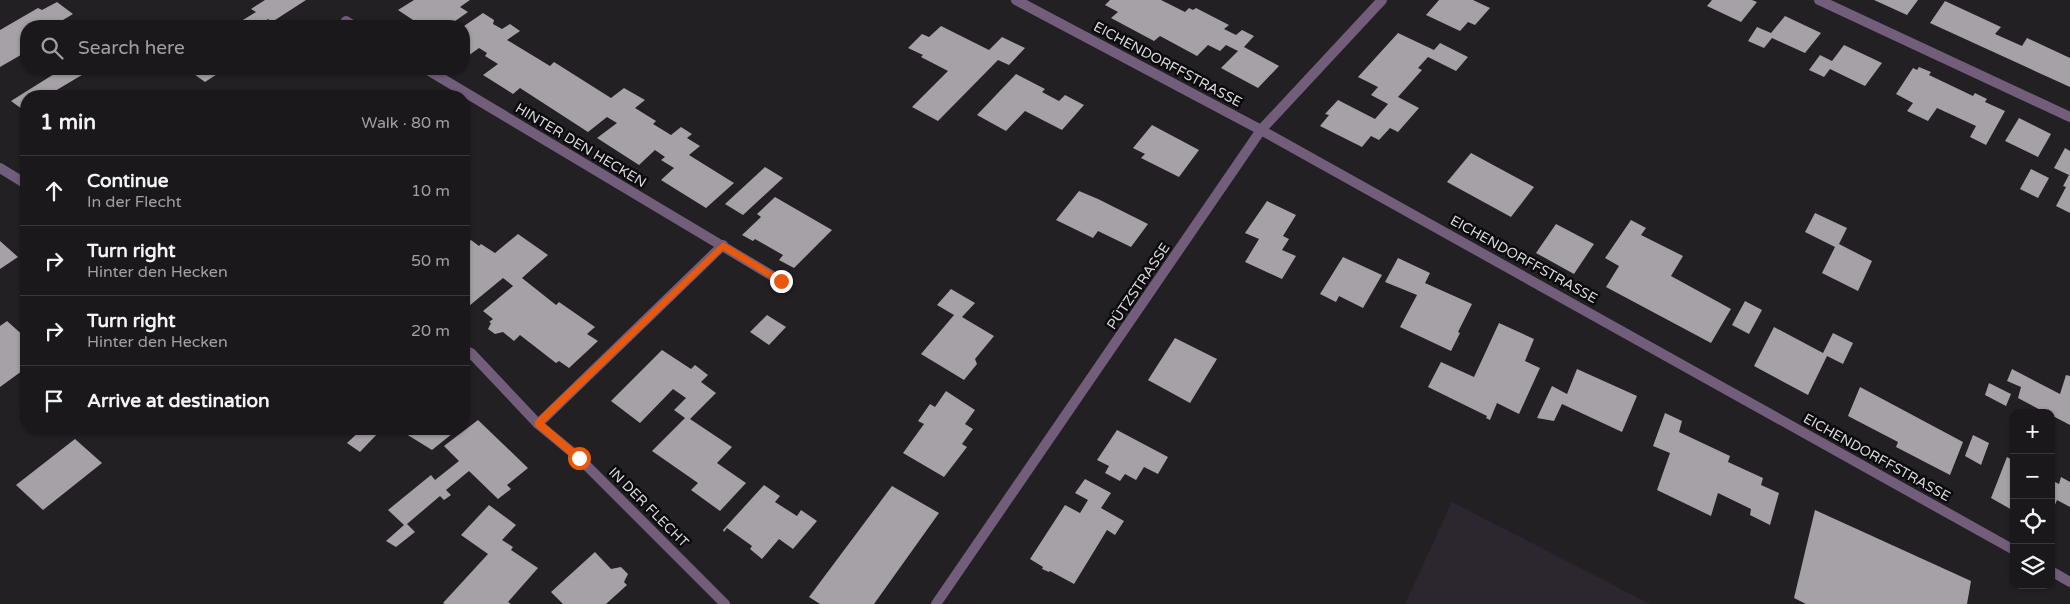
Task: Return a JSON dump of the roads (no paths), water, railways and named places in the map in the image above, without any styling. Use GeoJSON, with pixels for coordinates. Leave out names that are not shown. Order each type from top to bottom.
{"type":"FeatureCollection","features":[{"type":"Feature","properties":{"kind":"street","name":"EICHENDORFFSTRASSE"},"geometry":{"type":"LineString","coordinates":[[1016,0],[1261,130],[2010,548]]}},
{"type":"Feature","properties":{"kind":"street","name":"PÜTZSTRASSE"},"geometry":{"type":"LineString","coordinates":[[936,604],[1261,130],[1382,0]]}},
{"type":"Feature","properties":{"kind":"street"},"geometry":{"type":"LineString","coordinates":[[1818,0],[2070,117]]}},
{"type":"Feature","properties":{"kind":"street","name":"HINTER DEN HECKEN"},"geometry":{"type":"LineString","coordinates":[[436,75],[461,90]]}},
{"type":"Feature","properties":{"kind":"street","name":"HINTER DEN HECKEN"},"geometry":{"type":"LineString","coordinates":[[470,95],[781,281]]}},
{"type":"Feature","properties":{"kind":"street"},"geometry":{"type":"LineString","coordinates":[[0,168],[20,180]]}},
{"type":"Feature","properties":{"kind":"street"},"geometry":{"type":"LineString","coordinates":[[538,424],[723,245]]}},
{"type":"Feature","properties":{"kind":"street","name":"IN DER FLECHT"},"geometry":{"type":"LineString","coordinates":[[470,353],[538,424],[579,458],[725,604]]}},
{"type":"Feature","properties":{"kind":"street"},"geometry":{"type":"LineString","coordinates":[[2055,573],[2070,582]]}}]}
